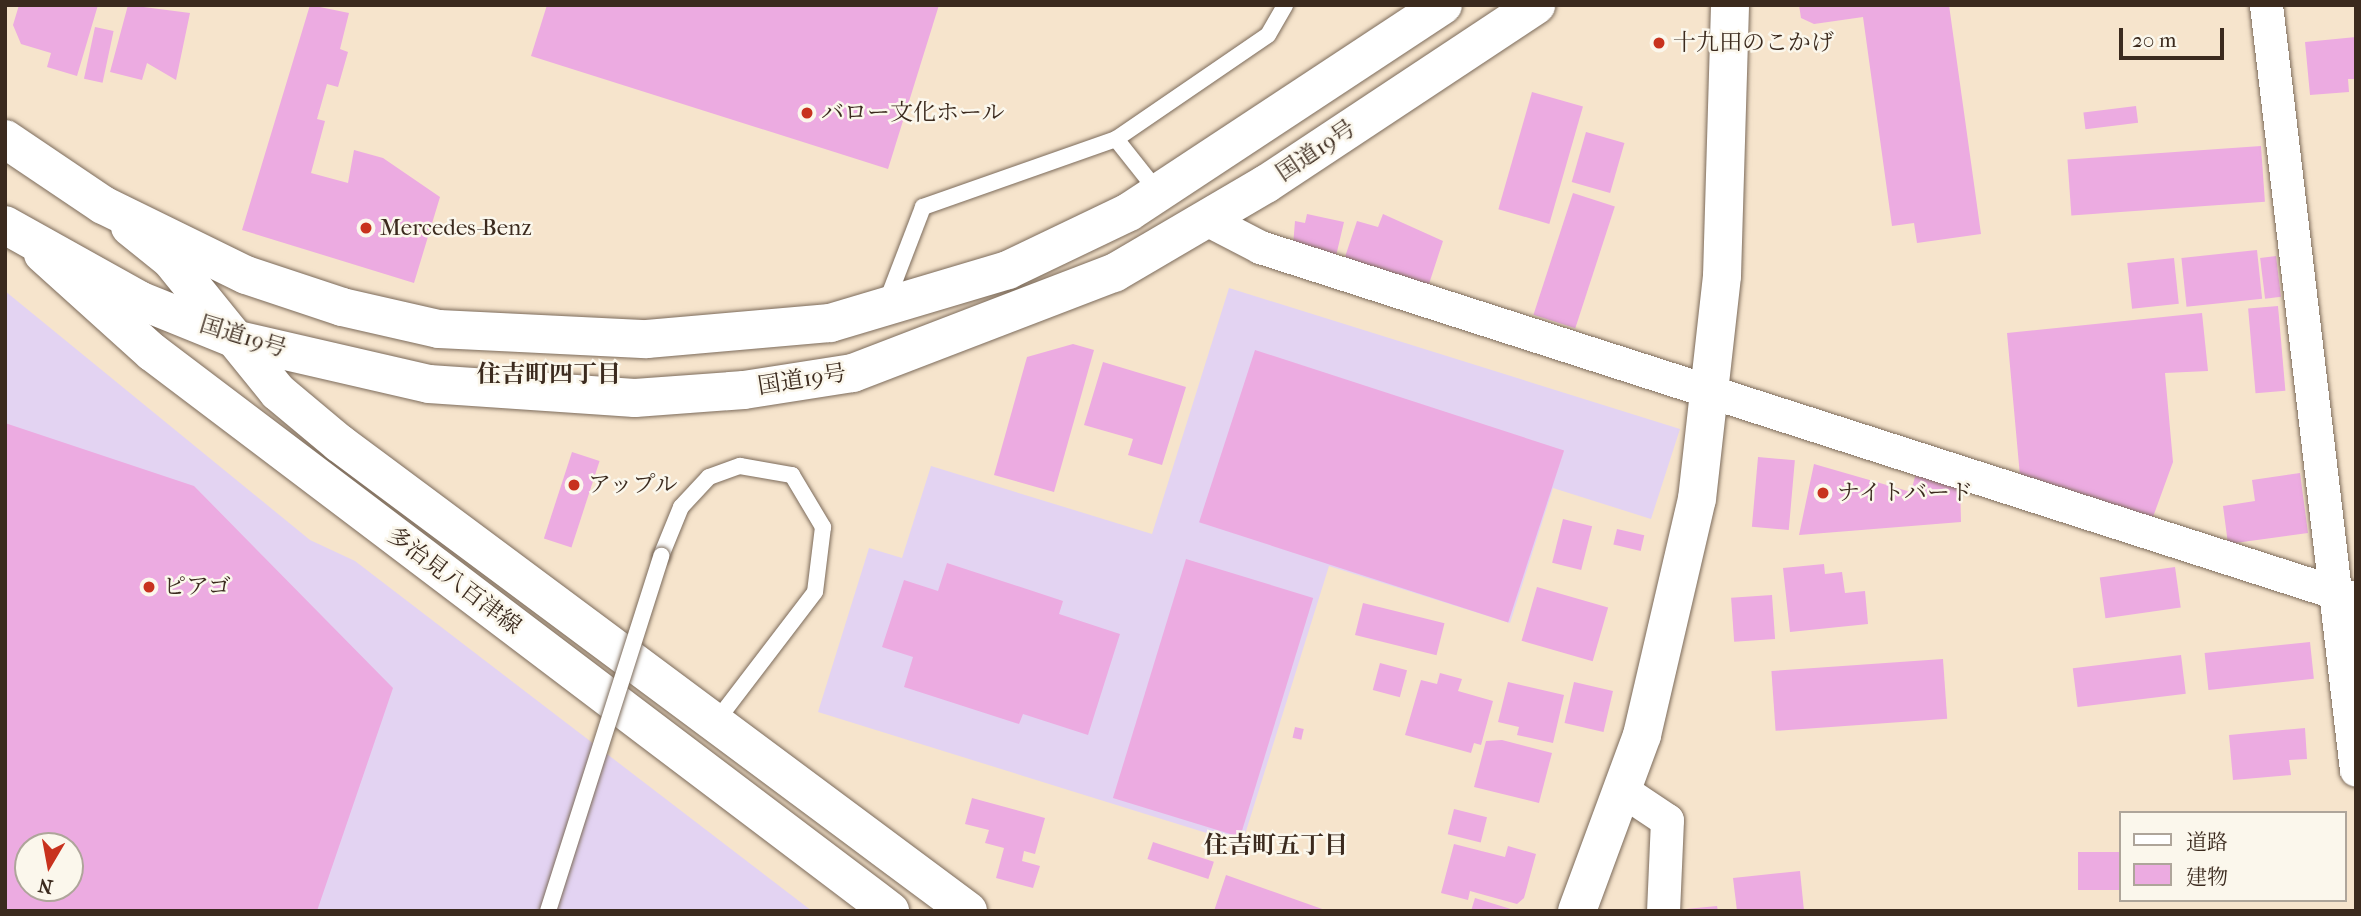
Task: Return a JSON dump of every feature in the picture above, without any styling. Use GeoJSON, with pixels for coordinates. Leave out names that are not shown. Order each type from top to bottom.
{"type":"FeatureCollection","features":[{"type":"Feature","properties":{"kind":"main road"},"geometry":{"type":"LineString","coordinates":[[5,139],[103,205],[246,275],[439,329],[647,339],[830,323],[1008,270],[1159,194],[1443,5]]}},
{"type":"Feature","properties":{"kind":"main road","name":"国道19号"},"geometry":{"type":"LineString","coordinates":[[17,232],[139,300],[238,340],[429,384],[530,395],[635,398],[744,390],[853,373],[1014,316],[1114,273],[1206,219],[1536,5]]}},
{"type":"Feature","properties":{"kind":"main road"},"geometry":{"type":"LineString","coordinates":[[1577,911],[1622,790],[1666,647],[1697,499],[1722,276],[1730,5]]}},
{"type":"Feature","properties":{"kind":"main road","name":"多治見八百津線"},"geometry":{"type":"LineString","coordinates":[[103,205],[171,260],[278,393],[339,443],[968,911]]}},
{"type":"Feature","properties":{"kind":"main road","name":"多治見八百津線"},"geometry":{"type":"LineString","coordinates":[[17,232],[152,352],[869,904]]}},
{"type":"Feature","properties":{"kind":"street"},"geometry":{"type":"LineString","coordinates":[[2266,5],[2345,595],[2356,770]]}},
{"type":"Feature","properties":{"kind":"street"},"geometry":{"type":"LineString","coordinates":[[1206,219],[1260,247],[2345,595]]}},
{"type":"Feature","properties":{"kind":"street"},"geometry":{"type":"LineString","coordinates":[[1622,790],[1667,820],[1663,911]]}},
{"type":"Feature","properties":{"kind":"lane"},"geometry":{"type":"LineString","coordinates":[[884,306],[923,207],[1116,139],[1268,35],[1285,5]]}},
{"type":"Feature","properties":{"kind":"lane"},"geometry":{"type":"LineString","coordinates":[[1116,139],[1159,194]]}},
{"type":"Feature","properties":{"kind":"lane"},"geometry":{"type":"LineString","coordinates":[[548,911],[661,556],[681,507],[709,477],[740,466],[792,475],[823,527],[815,592],[715,723]]}},
{"type":"Feature","properties":{"kind":"shaded area"},"geometry":{"type":"Polygon","coordinates":[[[1229,288],[1680,429],[1651,519],[1553,488],[1510,623],[1329,566],[1242,844],[818,712],[869,548],[902,558],[931,466],[1152,534],[1229,288]]]}},
{"type":"Feature","properties":{"kind":"shaded area"},"geometry":{"type":"Polygon","coordinates":[[[5,291],[310,540],[355,561],[812,911],[5,911],[5,291]]]}},
{"type":"Feature","properties":{"kind":"building"},"geometry":{"type":"Polygon","coordinates":[[[19,5],[98,5],[77,76],[47,67],[51,53],[21,44],[13,25],[19,5]]]}},
{"type":"Feature","properties":{"kind":"building"},"geometry":{"type":"Polygon","coordinates":[[[128,5],[190,13],[176,80],[147,63],[142,80],[110,72],[128,5]]]}},
{"type":"Feature","properties":{"kind":"building"},"geometry":{"type":"Polygon","coordinates":[[[310,5],[349,13],[340,49],[348,52],[338,87],[327,84],[317,119],[325,121],[311,173],[348,183],[354,150],[383,158],[440,197],[414,283],[242,230],[310,5]]]}},
{"type":"Feature","properties":{"kind":"building","name":"バロー文化ホール"},"geometry":{"type":"Polygon","coordinates":[[[547,5],[939,5],[888,169],[531,56],[547,5]]]}},
{"type":"Feature","properties":{"kind":"building"},"geometry":{"type":"Polygon","coordinates":[[[1799,5],[1949,5],[1981,234],[1917,243],[1914,223],[1892,226],[1863,17],[1814,24],[1801,18],[1799,5]]]}},
{"type":"Feature","properties":{"kind":"building"},"geometry":{"type":"Polygon","coordinates":[[[95,27],[114,31],[103,83],[84,79],[95,27]]]}},
{"type":"Feature","properties":{"kind":"building"},"geometry":{"type":"Polygon","coordinates":[[[2356,37],[2356,79],[2348,79],[2349,92],[2310,95],[2305,42],[2356,37]]]}},
{"type":"Feature","properties":{"kind":"building"},"geometry":{"type":"Polygon","coordinates":[[[1532,92],[1583,107],[1549,224],[1498,209],[1532,92]]]}},
{"type":"Feature","properties":{"kind":"building"},"geometry":{"type":"Polygon","coordinates":[[[2136,106],[2138,123],[2085,129],[2083,112],[2136,106]]]}},
{"type":"Feature","properties":{"kind":"building"},"geometry":{"type":"Polygon","coordinates":[[[1586,132],[1624,143],[1610,193],[1572,182],[1586,132]]]}},
{"type":"Feature","properties":{"kind":"building"},"geometry":{"type":"Polygon","coordinates":[[[2261,146],[2265,202],[2071,215],[2067,160],[2261,146]]]}},
{"type":"Feature","properties":{"kind":"building"},"geometry":{"type":"Polygon","coordinates":[[[1573,193],[1615,207],[1575,328],[1533,315],[1573,193]]]}},
{"type":"Feature","properties":{"kind":"building"},"geometry":{"type":"Polygon","coordinates":[[[1307,214],[1344,222],[1336,256],[1293,246],[1295,221],[1305,223],[1307,214]]]}},
{"type":"Feature","properties":{"kind":"building"},"geometry":{"type":"Polygon","coordinates":[[[1383,214],[1443,241],[1428,287],[1344,260],[1357,221],[1378,227],[1383,214]]]}},
{"type":"Feature","properties":{"kind":"building"},"geometry":{"type":"Polygon","coordinates":[[[2257,250],[2262,299],[2187,307],[2181,258],[2257,250]]]}},
{"type":"Feature","properties":{"kind":"building"},"geometry":{"type":"Polygon","coordinates":[[[2276,256],[2281,297],[2265,299],[2260,258],[2276,256]]]}},
{"type":"Feature","properties":{"kind":"building"},"geometry":{"type":"Polygon","coordinates":[[[2174,258],[2179,304],[2132,309],[2127,263],[2174,258]]]}},
{"type":"Feature","properties":{"kind":"building"},"geometry":{"type":"Polygon","coordinates":[[[2278,306],[2285,391],[2256,393],[2248,309],[2278,306]]]}},
{"type":"Feature","properties":{"kind":"building"},"geometry":{"type":"Polygon","coordinates":[[[2202,313],[2208,371],[2165,373],[2173,462],[2153,517],[2020,476],[2007,333],[2202,313]]]}},
{"type":"Feature","properties":{"kind":"building"},"geometry":{"type":"Polygon","coordinates":[[[1073,344],[1094,350],[1054,492],[994,475],[1027,357],[1073,344]]]}},
{"type":"Feature","properties":{"kind":"building"},"geometry":{"type":"Polygon","coordinates":[[[1255,350],[1564,450],[1508,623],[1199,522],[1255,350]]]}},
{"type":"Feature","properties":{"kind":"building"},"geometry":{"type":"Polygon","coordinates":[[[1103,362],[1186,387],[1162,465],[1128,455],[1133,439],[1084,425],[1103,362]]]}},
{"type":"Feature","properties":{"kind":"building","name":"ピアゴ"},"geometry":{"type":"Polygon","coordinates":[[[5,423],[194,486],[393,688],[317,911],[5,911],[5,423]]]}},
{"type":"Feature","properties":{"kind":"building"},"geometry":{"type":"Polygon","coordinates":[[[572,452],[600,461],[571,548],[544,539],[572,452]]]}},
{"type":"Feature","properties":{"kind":"building"},"geometry":{"type":"Polygon","coordinates":[[[1758,457],[1795,460],[1789,530],[1752,527],[1758,457]]]}},
{"type":"Feature","properties":{"kind":"building"},"geometry":{"type":"Polygon","coordinates":[[[1814,464],[1911,492],[1917,469],[1960,481],[1961,522],[1799,535],[1814,464]]]}},
{"type":"Feature","properties":{"kind":"building"},"geometry":{"type":"Polygon","coordinates":[[[2300,473],[2308,533],[2228,544],[2223,506],[2255,501],[2252,480],[2300,473]]]}},
{"type":"Feature","properties":{"kind":"building"},"geometry":{"type":"Polygon","coordinates":[[[1563,519],[1592,526],[1581,570],[1552,563],[1563,519]]]}},
{"type":"Feature","properties":{"kind":"building"},"geometry":{"type":"Polygon","coordinates":[[[1617,529],[1644,535],[1641,551],[1613,545],[1617,529]]]}},
{"type":"Feature","properties":{"kind":"building"},"geometry":{"type":"Polygon","coordinates":[[[1186,559],[1313,598],[1240,837],[1113,798],[1186,559]]]}},
{"type":"Feature","properties":{"kind":"building"},"geometry":{"type":"Polygon","coordinates":[[[947,563],[1063,601],[1059,614],[1120,634],[1088,735],[1023,714],[1019,724],[904,687],[913,657],[882,647],[904,580],[938,591],[947,563]]]}},
{"type":"Feature","properties":{"kind":"building"},"geometry":{"type":"Polygon","coordinates":[[[1824,564],[1825,574],[1842,572],[1845,593],[1865,591],[1868,624],[1790,632],[1783,568],[1824,564]]]}},
{"type":"Feature","properties":{"kind":"building"},"geometry":{"type":"Polygon","coordinates":[[[2175,567],[2181,608],[2105,618],[2100,578],[2175,567]]]}},
{"type":"Feature","properties":{"kind":"building"},"geometry":{"type":"Polygon","coordinates":[[[1537,587],[1608,607],[1593,661],[1522,641],[1537,587]]]}},
{"type":"Feature","properties":{"kind":"building"},"geometry":{"type":"Polygon","coordinates":[[[1772,595],[1775,639],[1734,642],[1731,598],[1772,595]]]}},
{"type":"Feature","properties":{"kind":"building"},"geometry":{"type":"Polygon","coordinates":[[[1363,603],[1445,623],[1437,655],[1355,635],[1363,603]]]}},
{"type":"Feature","properties":{"kind":"building"},"geometry":{"type":"Polygon","coordinates":[[[2310,642],[2314,679],[2208,690],[2205,653],[2310,642]]]}},
{"type":"Feature","properties":{"kind":"building"},"geometry":{"type":"Polygon","coordinates":[[[2181,655],[2186,694],[2078,707],[2073,668],[2181,655]]]}},
{"type":"Feature","properties":{"kind":"building"},"geometry":{"type":"Polygon","coordinates":[[[1943,659],[1947,719],[1776,731],[1771,671],[1943,659]]]}},
{"type":"Feature","properties":{"kind":"building"},"geometry":{"type":"Polygon","coordinates":[[[1380,663],[1407,670],[1400,697],[1373,690],[1380,663]]]}},
{"type":"Feature","properties":{"kind":"building"},"geometry":{"type":"Polygon","coordinates":[[[1440,673],[1462,679],[1458,691],[1493,701],[1481,745],[1474,743],[1471,753],[1405,735],[1421,680],[1437,684],[1440,673]]]}},
{"type":"Feature","properties":{"kind":"building"},"geometry":{"type":"Polygon","coordinates":[[[1508,682],[1564,695],[1553,743],[1517,735],[1519,727],[1498,722],[1508,682]]]}},
{"type":"Feature","properties":{"kind":"building"},"geometry":{"type":"Polygon","coordinates":[[[1574,682],[1613,691],[1604,732],[1565,723],[1574,682]]]}},
{"type":"Feature","properties":{"kind":"building"},"geometry":{"type":"Polygon","coordinates":[[[1295,727],[1304,729],[1301,740],[1293,738],[1295,727]]]}},
{"type":"Feature","properties":{"kind":"building"},"geometry":{"type":"Polygon","coordinates":[[[2305,728],[2307,759],[2289,760],[2291,775],[2233,780],[2229,735],[2305,728]]]}},
{"type":"Feature","properties":{"kind":"building"},"geometry":{"type":"Polygon","coordinates":[[[1502,740],[1552,753],[1539,803],[1474,787],[1486,741],[1502,740]]]}},
{"type":"Feature","properties":{"kind":"building"},"geometry":{"type":"Polygon","coordinates":[[[972,798],[1045,818],[1035,854],[1024,851],[1022,861],[1040,866],[1033,888],[996,878],[1004,848],[985,843],[989,830],[965,824],[972,798]]]}},
{"type":"Feature","properties":{"kind":"building"},"geometry":{"type":"Polygon","coordinates":[[[1454,809],[1487,817],[1481,842],[1448,834],[1454,809]]]}},
{"type":"Feature","properties":{"kind":"building"},"geometry":{"type":"Polygon","coordinates":[[[1153,842],[1214,862],[1208,879],[1147,859],[1153,842]]]}},
{"type":"Feature","properties":{"kind":"building"},"geometry":{"type":"Polygon","coordinates":[[[1454,844],[1505,857],[1508,846],[1536,854],[1524,898],[1517,904],[1470,891],[1468,900],[1441,893],[1454,844]]]}},
{"type":"Feature","properties":{"kind":"building"},"geometry":{"type":"Polygon","coordinates":[[[2078,852],[2120,852],[2120,890],[2078,890],[2078,852]]]}},
{"type":"Feature","properties":{"kind":"building"},"geometry":{"type":"Polygon","coordinates":[[[1800,871],[1804,911],[1737,911],[1733,878],[1800,871]]]}},
{"type":"Feature","properties":{"kind":"building"},"geometry":{"type":"Polygon","coordinates":[[[1226,875],[1325,910],[1325,911],[1214,911],[1226,875]]]}},
{"type":"Feature","properties":{"kind":"building"},"geometry":{"type":"Polygon","coordinates":[[[1475,898],[1514,910],[1514,911],[1471,911],[1475,898]]]}},
{"type":"Feature","properties":{"kind":"building"},"geometry":{"type":"Polygon","coordinates":[[[1717,906],[1718,911],[1686,911],[1686,909],[1717,906]]]}},
{"type":"Feature","properties":{"kind":"place","name":"十九田のこかげ"},"geometry":{"type":"Point","coordinates":[1659,43]}},
{"type":"Feature","properties":{"kind":"place","name":"バロー文化ホール"},"geometry":{"type":"Point","coordinates":[807,113]}},
{"type":"Feature","properties":{"kind":"place","name":"Mercedes-Benz"},"geometry":{"type":"Point","coordinates":[366,228]}},
{"type":"Feature","properties":{"kind":"place","name":"アップル"},"geometry":{"type":"Point","coordinates":[574,485]}},
{"type":"Feature","properties":{"kind":"place","name":"ナイトバード"},"geometry":{"type":"Point","coordinates":[1823,493]}},
{"type":"Feature","properties":{"kind":"place","name":"ピアゴ"},"geometry":{"type":"Point","coordinates":[149,587]}},
{"type":"Feature","properties":{"kind":"district","name":"住吉町四丁目"},"geometry":{"type":"Point","coordinates":[549,375]}},
{"type":"Feature","properties":{"kind":"district","name":"住吉町五丁目"},"geometry":{"type":"Point","coordinates":[1276,846]}}]}
